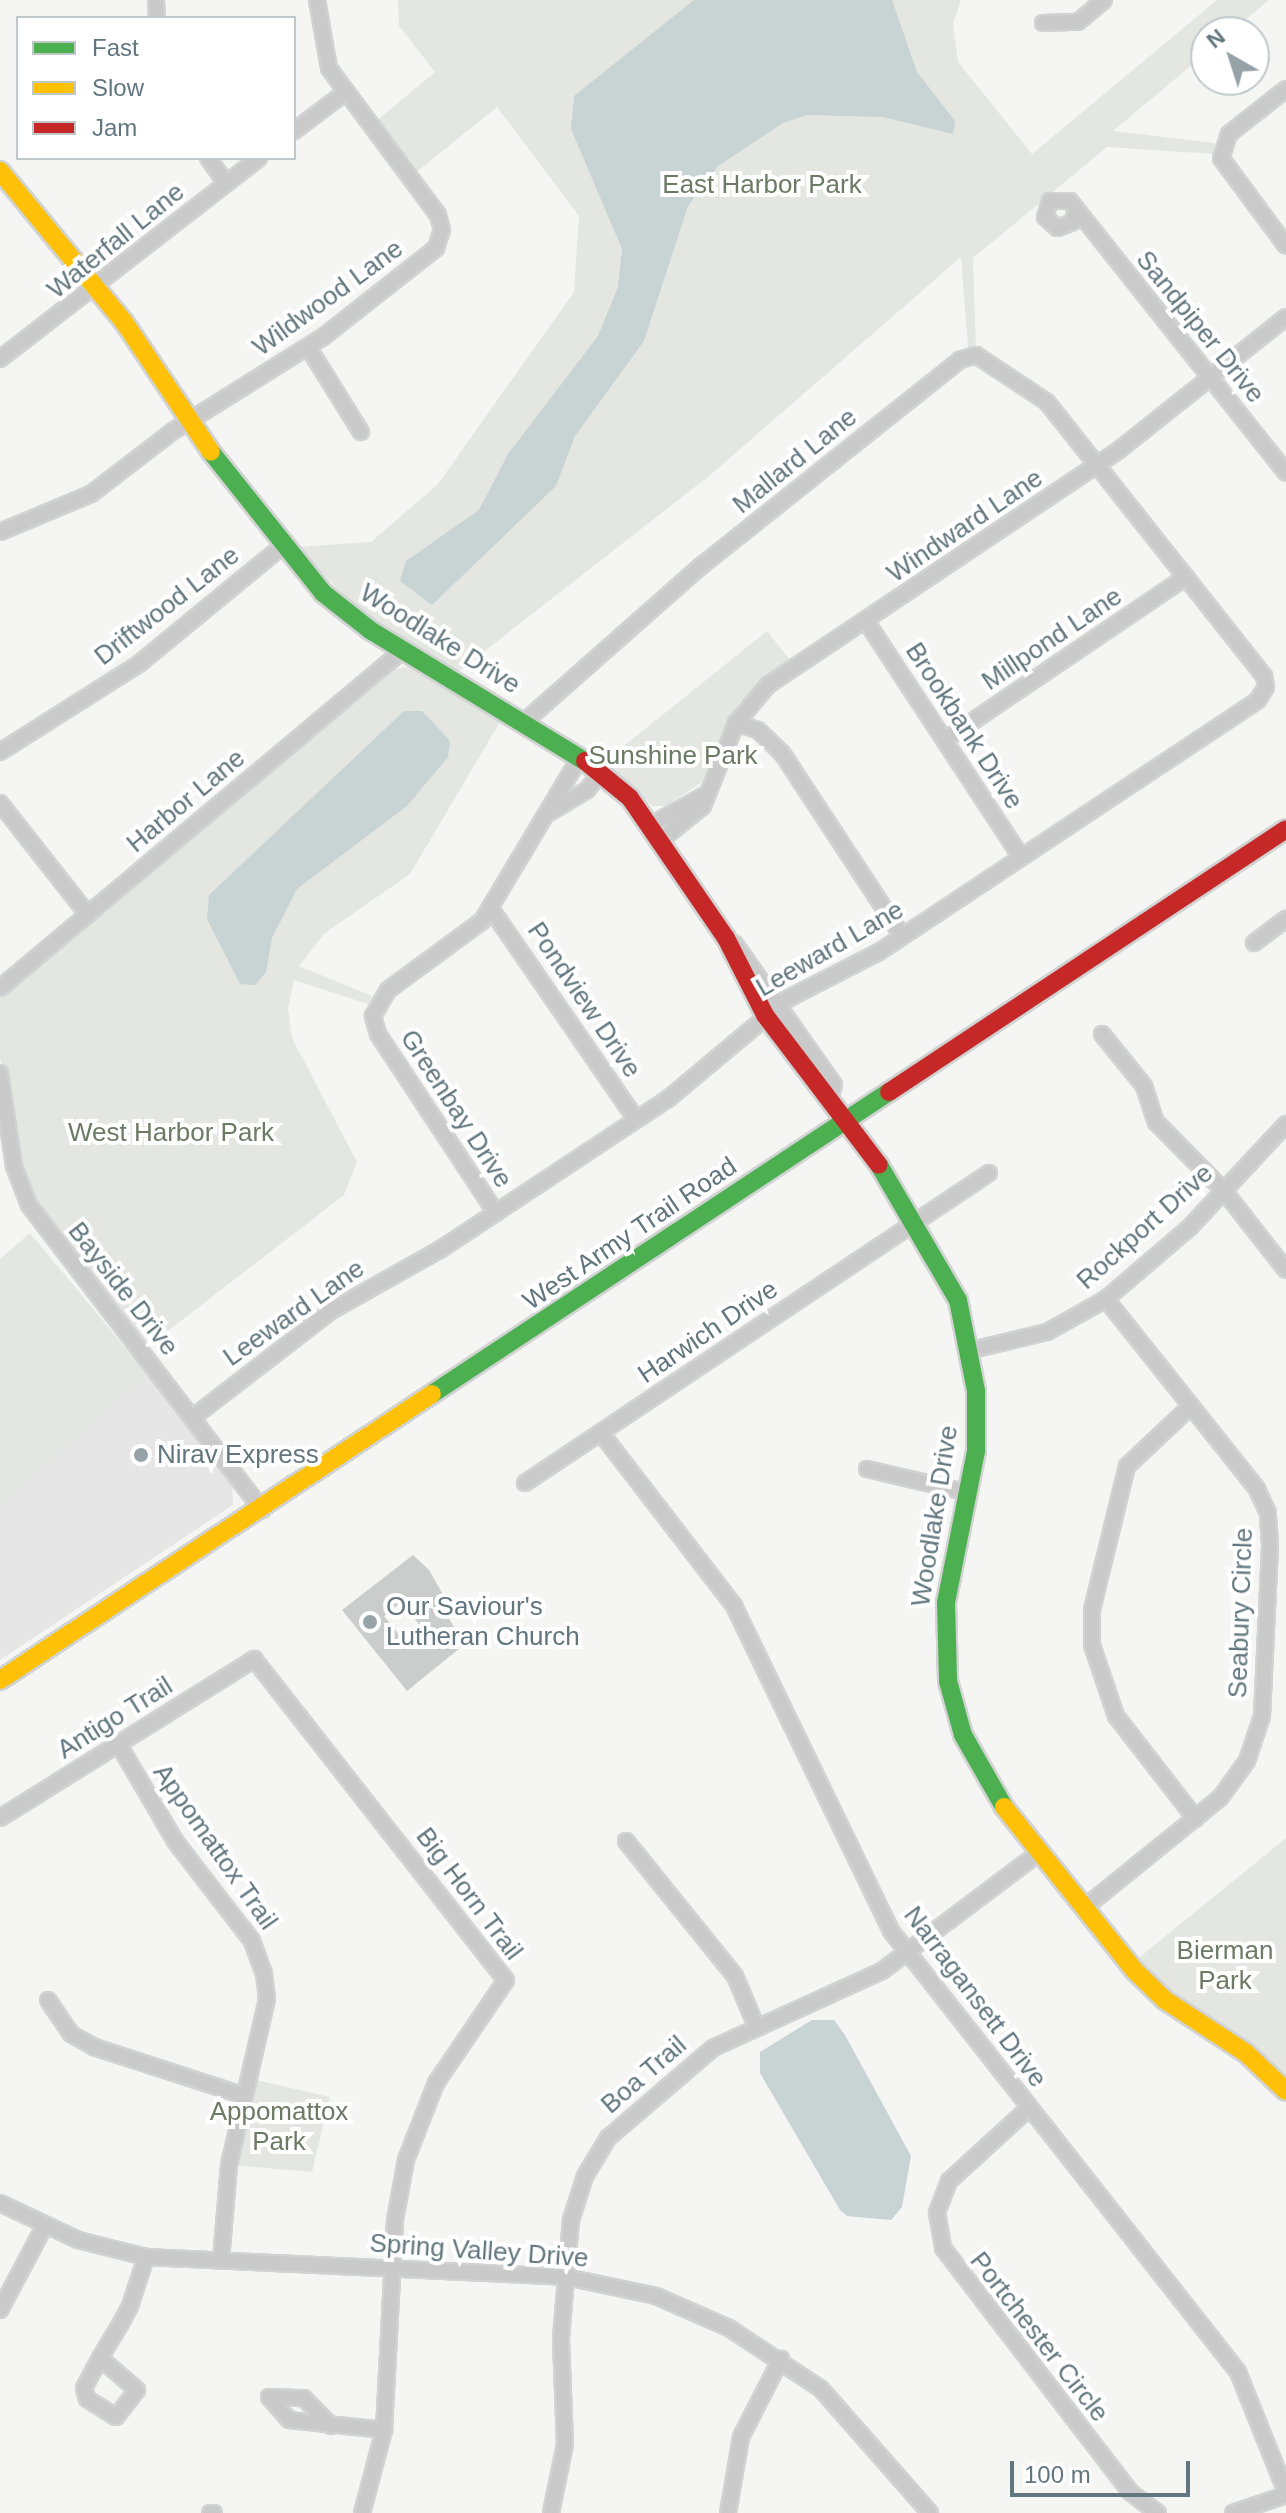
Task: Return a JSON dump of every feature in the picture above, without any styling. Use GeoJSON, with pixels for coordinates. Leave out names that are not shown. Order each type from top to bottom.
{"type":"FeatureCollection","features":[{"type":"Feature","properties":{"kind":"street","name":"Wildwood Lane"},"geometry":{"type":"LineString","coordinates":[[0,532],[91,494],[190,419],[308,347],[427,257],[442,237],[433,208],[343,94],[323,54],[317,0]]}},
{"type":"Feature","properties":{"kind":"street"},"geometry":{"type":"LineString","coordinates":[[1043,23],[1078,22],[1104,0]]}},
{"type":"Feature","properties":{"kind":"street"},"geometry":{"type":"LineString","coordinates":[[1286,89],[1229,134],[1221,158],[1286,246]]}},
{"type":"Feature","properties":{"kind":"street"},"geometry":{"type":"LineString","coordinates":[[296,129],[343,94]]}},
{"type":"Feature","properties":{"kind":"street"},"geometry":{"type":"LineString","coordinates":[[209,160],[226,183]]}},
{"type":"Feature","properties":{"kind":"street","name":"Waterfall Lane"},"geometry":{"type":"LineString","coordinates":[[0,359],[256,160]]}},
{"type":"Feature","properties":{"kind":"street","name":"Woodlake Drive"},"geometry":{"type":"LineString","coordinates":[[0,171],[95,288],[281,547],[331,601],[402,651],[580,757],[601,772],[656,833],[726,938],[781,1004],[834,1085],[831,1094]]}},
{"type":"Feature","properties":{"kind":"street","name":"Sandpiper Drive"},"geometry":{"type":"LineString","coordinates":[[1075,213],[1286,473]]}},
{"type":"Feature","properties":{"kind":"street","name":"Windward Lane"},"geometry":{"type":"LineString","coordinates":[[656,833],[703,796],[736,723],[768,685],[1096,466],[1286,317]]}},
{"type":"Feature","properties":{"kind":"street"},"geometry":{"type":"LineString","coordinates":[[308,347],[361,432]]}},
{"type":"Feature","properties":{"kind":"street","name":"Mallard Lane"},"geometry":{"type":"LineString","coordinates":[[524,722],[701,566],[960,360],[976,355],[1037,394],[1096,466]]}},
{"type":"Feature","properties":{"kind":"street","name":"Leeward Lane"},"geometry":{"type":"LineString","coordinates":[[192,1418],[331,1311],[496,1213],[636,1119],[781,1004],[902,936],[1263,694],[1264,676],[1096,466]]}},
{"type":"Feature","properties":{"kind":"street","name":"Driftwood Lane"},"geometry":{"type":"LineString","coordinates":[[0,752],[140,663],[281,547]]}},
{"type":"Feature","properties":{"kind":"street","name":"Millpond Lane"},"geometry":{"type":"LineString","coordinates":[[945,740],[1186,577]]}},
{"type":"Feature","properties":{"kind":"street","name":"Brookbank Drive"},"geometry":{"type":"LineString","coordinates":[[866,621],[1021,857]]}},
{"type":"Feature","properties":{"kind":"street","name":"Harbor Lane"},"geometry":{"type":"LineString","coordinates":[[0,988],[402,651]]}},
{"type":"Feature","properties":{"kind":"street"},"geometry":{"type":"LineString","coordinates":[[736,723],[758,730],[782,753],[902,936]]}},
{"type":"Feature","properties":{"kind":"street","name":"Greenbay Drive"},"geometry":{"type":"LineString","coordinates":[[496,1213],[378,1034],[373,1016],[388,990],[461,941],[491,909],[580,757]]}},
{"type":"Feature","properties":{"kind":"street","name":"Greenbay Drive"},"geometry":{"type":"LineString","coordinates":[[547,814],[587,790],[601,772]]}},
{"type":"Feature","properties":{"kind":"street"},"geometry":{"type":"LineString","coordinates":[[0,803],[88,915]]}},
{"type":"Feature","properties":{"kind":"street","name":"West Army Trail Road"},"geometry":{"type":"LineString","coordinates":[[0,1680],[262,1510],[1286,829]]}},
{"type":"Feature","properties":{"kind":"street","name":"Pondview Drive"},"geometry":{"type":"LineString","coordinates":[[491,909],[636,1119]]}},
{"type":"Feature","properties":{"kind":"street"},"geometry":{"type":"LineString","coordinates":[[1254,943],[1286,919]]}},
{"type":"Feature","properties":{"kind":"street","name":"Woodlake Drive"},"geometry":{"type":"LineString","coordinates":[[726,938],[765,1015],[821,1095],[831,1094]]}},
{"type":"Feature","properties":{"kind":"street"},"geometry":{"type":"LineString","coordinates":[[1102,1034],[1144,1086],[1156,1122],[1224,1191],[1286,1270]]}},
{"type":"Feature","properties":{"kind":"street","name":"Bayside Drive"},"geometry":{"type":"LineString","coordinates":[[0,1073],[14,1166],[29,1205],[262,1510]]}},
{"type":"Feature","properties":{"kind":"street","name":"Woodlake Drive"},"geometry":{"type":"LineString","coordinates":[[831,1094],[917,1221],[953,1286],[972,1350],[977,1414],[969,1493],[946,1603],[948,1681],[973,1758],[1040,1852],[1146,1984],[1246,2053],[1286,2091]]}},
{"type":"Feature","properties":{"kind":"street","name":"Rockport Drive"},"geometry":{"type":"LineString","coordinates":[[972,1350],[1047,1332],[1106,1299],[1224,1191],[1286,1124]]}},
{"type":"Feature","properties":{"kind":"street","name":"Harwich Drive"},"geometry":{"type":"LineString","coordinates":[[525,1483],[989,1173]]}},
{"type":"Feature","properties":{"kind":"street","name":"Seabury Circle"},"geometry":{"type":"LineString","coordinates":[[1084,1908],[1196,1819],[1234,1782],[1255,1742],[1262,1716],[1270,1545],[1263,1499],[1106,1299]]}},
{"type":"Feature","properties":{"kind":"street"},"geometry":{"type":"LineString","coordinates":[[1191,1406],[1127,1466],[1092,1610],[1092,1645],[1116,1716],[1196,1819]]}},
{"type":"Feature","properties":{"kind":"street","name":"Narragansett Drive"},"geometry":{"type":"LineString","coordinates":[[601,1433],[734,1606],[907,1955],[1238,2372],[1286,2493]]}},
{"type":"Feature","properties":{"kind":"street"},"geometry":{"type":"LineString","coordinates":[[867,1469],[969,1493]]}},
{"type":"Feature","properties":{"kind":"street","name":"Antigo Trail"},"geometry":{"type":"LineString","coordinates":[[0,1818],[254,1659]]}},
{"type":"Feature","properties":{"kind":"street","name":"Big Horn Trail"},"geometry":{"type":"LineString","coordinates":[[254,1659],[506,1980],[449,2060],[415,2129],[397,2201],[384,2430],[362,2513]]}},
{"type":"Feature","properties":{"kind":"street","name":"Appomattox Trail"},"geometry":{"type":"LineString","coordinates":[[119,1745],[162,1823],[262,1963],[267,1999],[242,2095],[221,2261]]}},
{"type":"Feature","properties":{"kind":"street"},"geometry":{"type":"LineString","coordinates":[[626,1841],[735,1976],[756,2026]]}},
{"type":"Feature","properties":{"kind":"street","name":"Boa Trail"},"geometry":{"type":"LineString","coordinates":[[551,2513],[565,2444],[561,2338],[575,2203],[608,2138],[713,2048],[907,1955],[1040,1852]]}},
{"type":"Feature","properties":{"kind":"street"},"geometry":{"type":"LineString","coordinates":[[48,2000],[71,2034],[94,2047],[242,2095]]}},
{"type":"Feature","properties":{"kind":"street","name":"Portchester Circle"},"geometry":{"type":"LineString","coordinates":[[1029,2108],[949,2181],[937,2213],[943,2248],[1130,2492],[1158,2513]]}},
{"type":"Feature","properties":{"kind":"street","name":"Spring Valley Drive"},"geometry":{"type":"LineString","coordinates":[[0,2203],[44,2227],[146,2257],[566,2277],[656,2296],[781,2359],[849,2416],[930,2513]]}},
{"type":"Feature","properties":{"kind":"street"},"geometry":{"type":"LineString","coordinates":[[0,2310],[44,2227]]}},
{"type":"Feature","properties":{"kind":"street"},"geometry":{"type":"LineString","coordinates":[[100,2358],[130,2306],[146,2257]]}},
{"type":"Feature","properties":{"kind":"street"},"geometry":{"type":"LineString","coordinates":[[728,2513],[741,2437],[781,2359]]}},
{"type":"Feature","properties":{"kind":"street"},"geometry":{"type":"LineString","coordinates":[[331,2426],[384,2430]]}},
{"type":"Feature","properties":{"kind":"street"},"geometry":{"type":"LineString","coordinates":[[1233,2513],[1286,2493]]}},
{"type":"Feature","properties":{"kind":"shaded area"},"geometry":{"type":"Polygon","coordinates":[[[694,0],[892,0],[917,72],[955,121],[953,134],[883,117],[807,115],[783,123],[718,166],[688,206],[644,341],[575,436],[556,486],[432,605],[400,581],[406,561],[479,510],[508,454],[598,336],[618,287],[622,249],[571,129],[574,96],[694,0]]]}},
{"type":"Feature","properties":{"kind":"shaded area"},"geometry":{"type":"Polygon","coordinates":[[[404,711],[422,711],[450,741],[448,757],[407,806],[297,889],[272,938],[266,972],[255,985],[240,984],[207,919],[209,895],[404,711]]]}},
{"type":"Feature","properties":{"kind":"shaded area"},"geometry":{"type":"Polygon","coordinates":[[[147,1374],[232,1480],[233,1505],[0,1660],[0,1504],[147,1374]]]}},
{"type":"Feature","properties":{"kind":"shaded area"},"geometry":{"type":"Polygon","coordinates":[[[812,2020],[834,2020],[845,2035],[911,2156],[902,2207],[891,2220],[847,2216],[840,2210],[760,2073],[760,2052],[812,2020]]]}},
{"type":"Feature","properties":{"kind":"green space","name":"East Harbor Park"},"geometry":{"type":"Polygon","coordinates":[[[398,0],[961,0],[953,23],[958,62],[1032,154],[1190,22],[1190,66],[1113,131],[1215,143],[1214,154],[1107,147],[973,258],[976,348],[968,348],[961,257],[709,476],[459,671],[360,611],[296,547],[371,542],[438,484],[574,292],[579,216],[497,107],[414,174],[374,123],[435,72],[399,26],[398,0]]]}},
{"type":"Feature","properties":{"kind":"green space","name":"East Harbor Park"},"geometry":{"type":"Polygon","coordinates":[[[1217,0],[1269,0],[1250,16],[1198,16],[1217,0]]]}},
{"type":"Feature","properties":{"kind":"green space","name":"Sunshine Park"},"geometry":{"type":"Polygon","coordinates":[[[767,631],[791,661],[738,704],[701,783],[666,806],[652,806],[605,761],[767,631]]]}},
{"type":"Feature","properties":{"kind":"green space","name":"West Harbor Park"},"geometry":{"type":"Polygon","coordinates":[[[408,667],[500,722],[410,874],[325,933],[299,966],[372,996],[368,1004],[294,980],[288,1008],[292,1038],[357,1162],[344,1195],[147,1347],[26,1185],[0,1058],[0,996],[396,669],[408,667]]]}},
{"type":"Feature","properties":{"kind":"green space"},"geometry":{"type":"Polygon","coordinates":[[[30,1233],[147,1374],[0,1504],[0,1259],[30,1233]]]}},
{"type":"Feature","properties":{"kind":"green space","name":"Bierman Park"},"geometry":{"type":"Polygon","coordinates":[[[1286,1838],[1286,2091],[1130,1965],[1286,1838]]]}},
{"type":"Feature","properties":{"kind":"green space","name":"Appomattox Park"},"geometry":{"type":"Polygon","coordinates":[[[247,2078],[330,2097],[312,2172],[229,2165],[247,2078]]]}},
{"type":"Feature","properties":{"kind":"building","name":"Our Saviour's Lutheran Church"},"geometry":{"type":"Polygon","coordinates":[[[413,1555],[429,1570],[445,1598],[439,1603],[465,1644],[407,1691],[342,1610],[413,1555]],[[401,1602],[384,1616],[406,1643],[423,1629],[401,1602]]]}},
{"type":"Feature","properties":{"kind":"traffic: fast"},"geometry":{"type":"LineString","coordinates":[[211,452],[323,593],[370,630],[585,761]]}},
{"type":"Feature","properties":{"kind":"traffic: fast"},"geometry":{"type":"LineString","coordinates":[[432,1394],[889,1092]]}},
{"type":"Feature","properties":{"kind":"traffic: fast"},"geometry":{"type":"LineString","coordinates":[[879,1165],[958,1300],[976,1391],[976,1451],[946,1603],[948,1681],[963,1735],[1004,1807]]}},
{"type":"Feature","properties":{"kind":"traffic: slow"},"geometry":{"type":"LineString","coordinates":[[0,171],[124,322],[211,452]]}},
{"type":"Feature","properties":{"kind":"traffic: slow"},"geometry":{"type":"LineString","coordinates":[[0,1680],[432,1394]]}},
{"type":"Feature","properties":{"kind":"traffic: slow"},"geometry":{"type":"LineString","coordinates":[[1004,1807],[1135,1971],[1165,2000],[1246,2053],[1286,2091]]}},
{"type":"Feature","properties":{"kind":"traffic: jam"},"geometry":{"type":"LineString","coordinates":[[585,761],[630,798],[726,938],[765,1015],[879,1165]]}},
{"type":"Feature","properties":{"kind":"traffic: jam"},"geometry":{"type":"LineString","coordinates":[[889,1092],[1286,829]]}},
{"type":"Feature","properties":{"kind":"place","name":"Nirav Express"},"geometry":{"type":"Point","coordinates":[141,1455]}},
{"type":"Feature","properties":{"kind":"place","name":"Our Saviour's Lutheran Church"},"geometry":{"type":"Point","coordinates":[370,1622]}}]}
